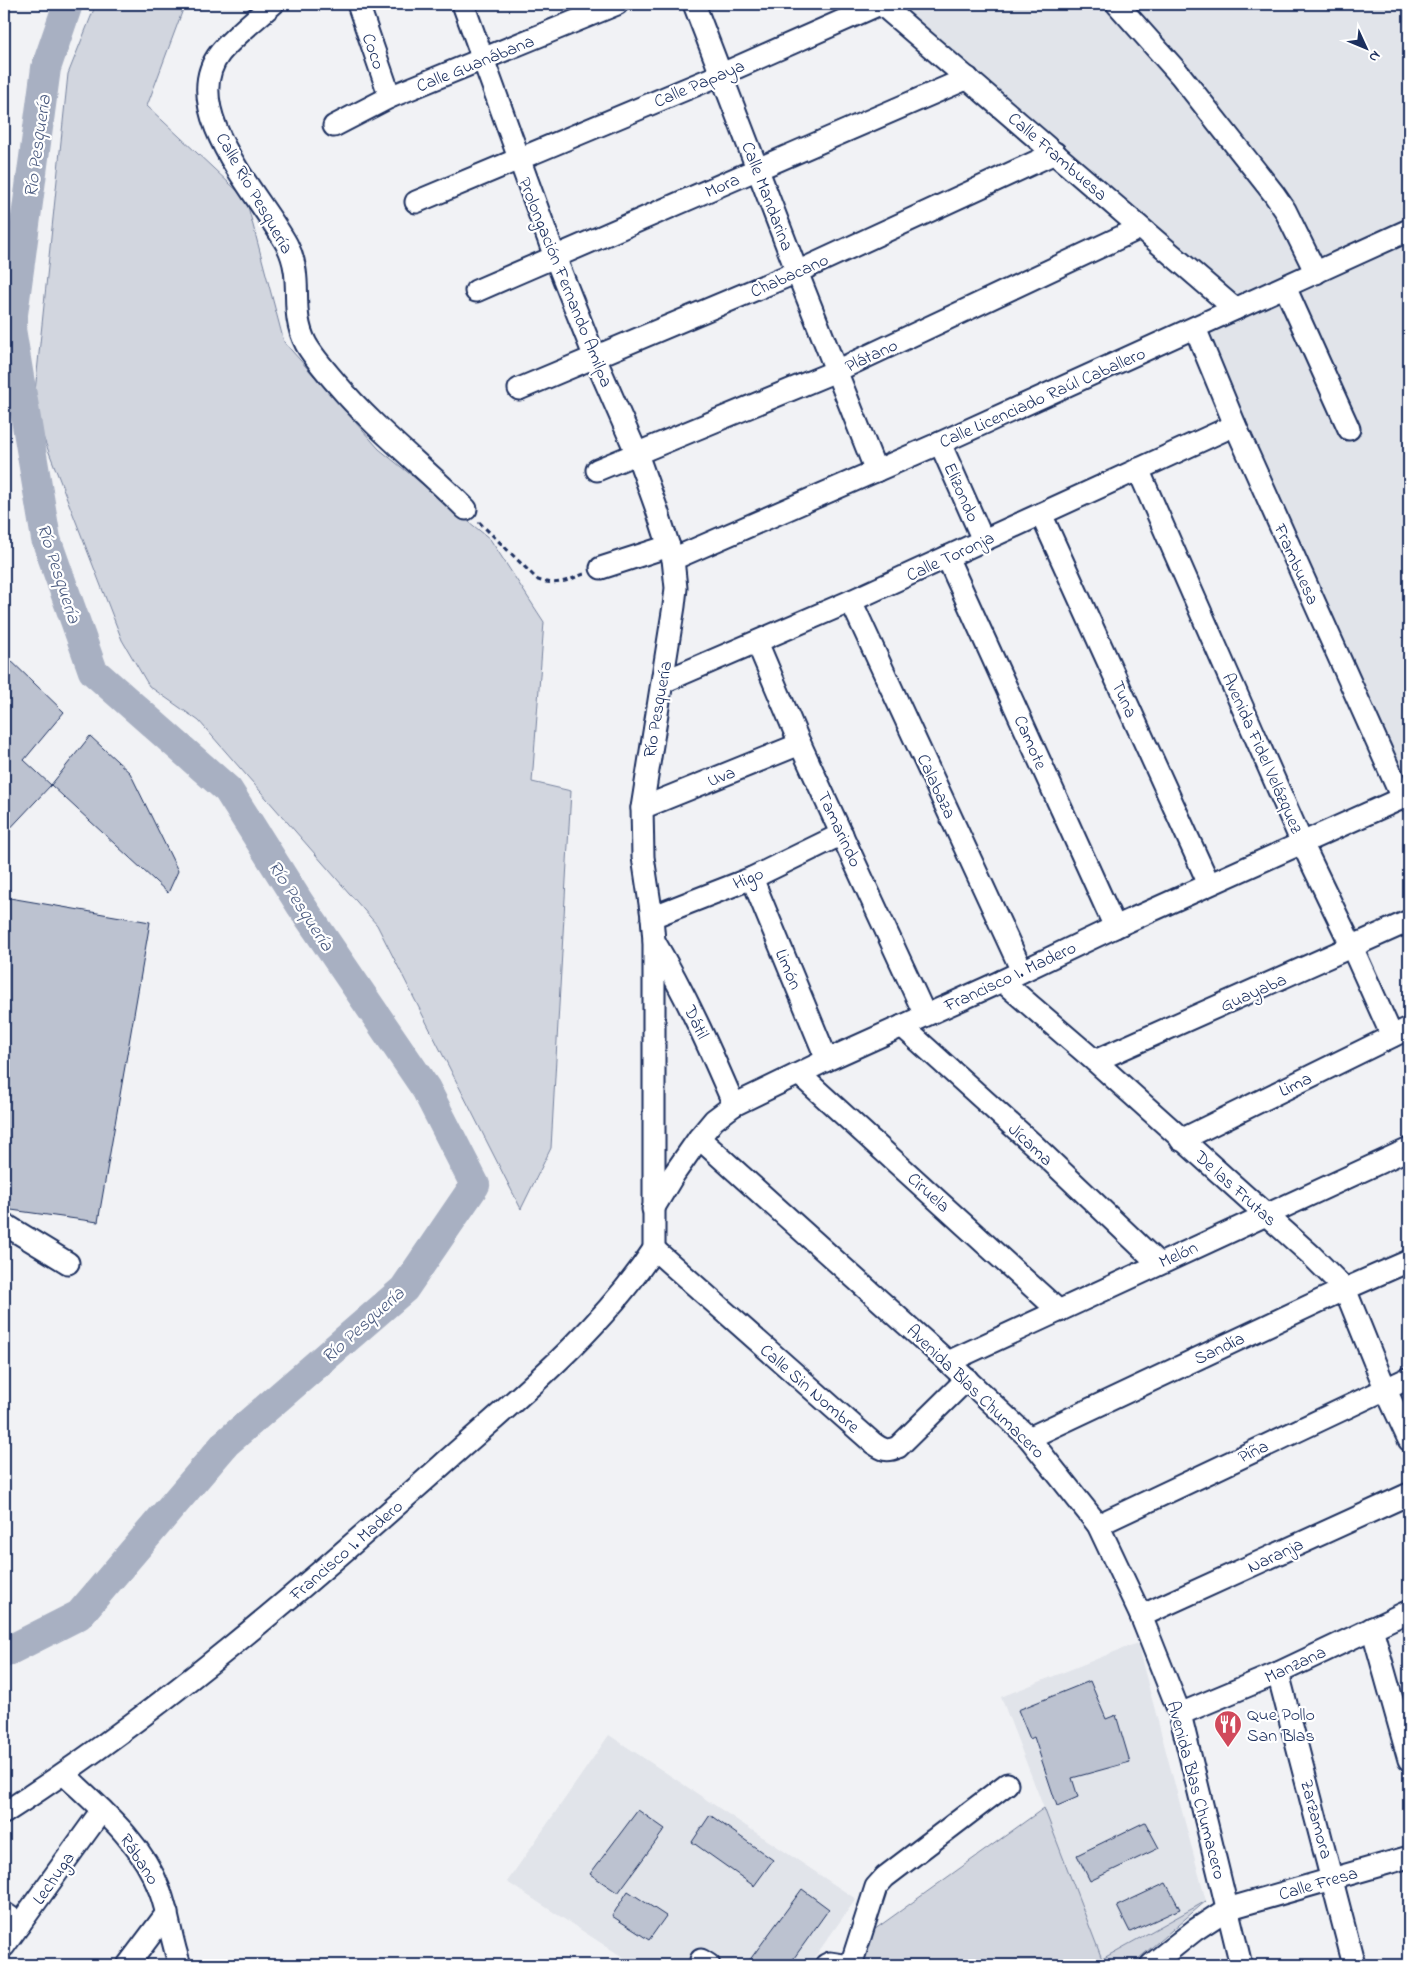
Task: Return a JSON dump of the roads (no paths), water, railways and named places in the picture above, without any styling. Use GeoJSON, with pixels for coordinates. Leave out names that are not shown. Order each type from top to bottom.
{"type":"FeatureCollection","features":[{"type":"Feature","properties":{"kind":"street","name":"Calle Río Pesquería"},"geometry":{"type":"LineString","coordinates":[[272,4],[220,54],[211,70],[208,85],[209,105],[214,122],[240,173],[287,245],[295,265],[298,284],[296,314],[299,328],[306,344],[317,360],[378,429],[431,475],[466,509]]}},
{"type":"Feature","properties":{"kind":"street","name":"Coco"},"geometry":{"type":"LineString","coordinates":[[358,4],[390,97]]}},
{"type":"Feature","properties":{"kind":"street","name":"Prolongación Fernando Amilpa"},"geometry":{"type":"LineString","coordinates":[[462,4],[484,59],[518,161],[595,358],[637,454],[671,553]]}},
{"type":"Feature","properties":{"kind":"street","name":"Calle Guanábana"},"geometry":{"type":"LineString","coordinates":[[334,126],[390,97],[617,4]]}},
{"type":"Feature","properties":{"kind":"street","name":"Calle Mandarina"},"geometry":{"type":"LineString","coordinates":[[694,4],[876,471]]}},
{"type":"Feature","properties":{"kind":"street","name":"Calle Papaya"},"geometry":{"type":"LineString","coordinates":[[416,202],[518,161],[722,74],[880,4]]}},
{"type":"Feature","properties":{"kind":"street","name":"Calle Frambuesa"},"geometry":{"type":"LineString","coordinates":[[880,4],[1056,153],[1235,309]]}},
{"type":"Feature","properties":{"kind":"street"},"geometry":{"type":"LineString","coordinates":[[1117,4],[1182,76],[1274,194],[1285,210],[1316,273]]}},
{"type":"Feature","properties":{"kind":"street","name":"Mora"},"geometry":{"type":"LineString","coordinates":[[476,291],[968,78]]}},
{"type":"Feature","properties":{"kind":"street","name":"Chabacano"},"geometry":{"type":"LineString","coordinates":[[520,389],[797,272],[1056,153]]}},
{"type":"Feature","properties":{"kind":"street","name":"Plátano"},"geometry":{"type":"LineString","coordinates":[[597,470],[836,371],[1140,228]]}},
{"type":"Feature","properties":{"kind":"street","name":"Calle Licenciado Raúl Caballero"},"geometry":{"type":"LineString","coordinates":[[601,568],[671,553],[876,471],[1196,328],[1409,230]]}},
{"type":"Feature","properties":{"kind":"street"},"geometry":{"type":"LineString","coordinates":[[1285,287],[1349,429]]}},
{"type":"Feature","properties":{"kind":"street","name":"Frambuesa"},"geometry":{"type":"LineString","coordinates":[[1196,328],[1235,425],[1406,797]]}},
{"type":"Feature","properties":{"kind":"street","name":"Calle Toronja"},"geometry":{"type":"LineString","coordinates":[[662,682],[852,601],[1235,425]]}},
{"type":"Feature","properties":{"kind":"street","name":"Elizondo"},"geometry":{"type":"LineString","coordinates":[[940,443],[983,540]]}},
{"type":"Feature","properties":{"kind":"street","name":"Avenida Fidel Velázquez"},"geometry":{"type":"LineString","coordinates":[[1138,469],[1302,843],[1352,947],[1401,1032]]}},
{"type":"Feature","properties":{"kind":"street","name":"Tuna"},"geometry":{"type":"LineString","coordinates":[[1041,514],[1209,884]]}},
{"type":"Feature","properties":{"kind":"street","name":"Río Pesquería"},"geometry":{"type":"LineString","coordinates":[[654,1250],[654,941],[643,856],[642,808],[676,588],[671,553]]}},
{"type":"Feature","properties":{"kind":"street","name":"Camote"},"geometry":{"type":"LineString","coordinates":[[947,557],[1115,927]]}},
{"type":"Feature","properties":{"kind":"street","name":"Calabaza"},"geometry":{"type":"LineString","coordinates":[[852,601],[1022,971]]}},
{"type":"Feature","properties":{"kind":"street","name":"Tamarindo"},"geometry":{"type":"LineString","coordinates":[[757,642],[800,744],[925,1015]]}},
{"type":"Feature","properties":{"kind":"street","name":"Uva"},"geometry":{"type":"LineString","coordinates":[[642,808],[800,744]]}},
{"type":"Feature","properties":{"kind":"street","name":"Francisco I. Madero"},"geometry":{"type":"LineString","coordinates":[[653,1209],[699,1138],[714,1120],[734,1105],[1115,927],[1406,797]]}},
{"type":"Feature","properties":{"kind":"street","name":"Higo"},"geometry":{"type":"LineString","coordinates":[[652,917],[752,878],[842,834]]}},
{"type":"Feature","properties":{"kind":"street","name":"Limón"},"geometry":{"type":"LineString","coordinates":[[752,878],[827,1060]]}},
{"type":"Feature","properties":{"kind":"street","name":"Guayaba"},"geometry":{"type":"LineString","coordinates":[[1096,1061],[1409,921]]}},
{"type":"Feature","properties":{"kind":"street","name":"Dátil"},"geometry":{"type":"LineString","coordinates":[[654,941],[673,972],[712,1052],[734,1105]]}},
{"type":"Feature","properties":{"kind":"street","name":"De las Frutas"},"geometry":{"type":"LineString","coordinates":[[1002,980],[1096,1061],[1181,1140],[1311,1255],[1346,1289],[1385,1388],[1409,1440]]}},
{"type":"Feature","properties":{"kind":"street","name":"Jícama"},"geometry":{"type":"LineString","coordinates":[[902,1026],[1035,1146],[1158,1263]]}},
{"type":"Feature","properties":{"kind":"street","name":"Lima"},"geometry":{"type":"LineString","coordinates":[[1181,1140],[1401,1032]]}},
{"type":"Feature","properties":{"kind":"street","name":"Ciruela"},"geometry":{"type":"LineString","coordinates":[[799,1074],[1059,1311]]}},
{"type":"Feature","properties":{"kind":"street","name":"Avenida Blas Chumacero"},"geometry":{"type":"LineString","coordinates":[[699,1138],[1030,1438],[1098,1525],[1141,1616],[1180,1714],[1241,1965]]}},
{"type":"Feature","properties":{"kind":"street","name":"Melón"},"geometry":{"type":"LineString","coordinates":[[948,1362],[1158,1263],[1409,1149]]}},
{"type":"Feature","properties":{"kind":"street"},"geometry":{"type":"LineString","coordinates":[[4,1224],[68,1263]]}},
{"type":"Feature","properties":{"kind":"street","name":"Francisco I. Madero"},"geometry":{"type":"LineString","coordinates":[[4,1813],[64,1774],[244,1638],[304,1588],[540,1379],[614,1304],[654,1250]]}},
{"type":"Feature","properties":{"kind":"street","name":"Calle Sin Nombre"},"geometry":{"type":"LineString","coordinates":[[654,1250],[873,1443],[884,1450],[890,1451],[898,1447],[967,1379]]}},
{"type":"Feature","properties":{"kind":"street","name":"Sandía"},"geometry":{"type":"LineString","coordinates":[[1030,1438],[1409,1261]]}},
{"type":"Feature","properties":{"kind":"street","name":"Piña"},"geometry":{"type":"LineString","coordinates":[[1098,1525],[1409,1378]]}},
{"type":"Feature","properties":{"kind":"street","name":"Naranja"},"geometry":{"type":"LineString","coordinates":[[1141,1616],[1409,1494]]}},
{"type":"Feature","properties":{"kind":"street","name":"Manzana"},"geometry":{"type":"LineString","coordinates":[[1180,1714],[1278,1673],[1409,1611]]}},
{"type":"Feature","properties":{"kind":"street"},"geometry":{"type":"LineString","coordinates":[[1372,1628],[1409,1760]]}},
{"type":"Feature","properties":{"kind":"street","name":"Zarzamora"},"geometry":{"type":"LineString","coordinates":[[1278,1673],[1354,1965]]}},
{"type":"Feature","properties":{"kind":"street","name":"Rábano"},"geometry":{"type":"LineString","coordinates":[[64,1774],[128,1837],[141,1854],[151,1871],[167,1913],[180,1965]]}},
{"type":"Feature","properties":{"kind":"street"},"geometry":{"type":"LineString","coordinates":[[851,1965],[876,1887],[885,1877],[1008,1784]]}},
{"type":"Feature","properties":{"kind":"street","name":"Lechuga"},"geometry":{"type":"LineString","coordinates":[[4,1946],[12,1918],[102,1810]]}},
{"type":"Feature","properties":{"kind":"street","name":"Calle Fresa"},"geometry":{"type":"LineString","coordinates":[[1151,1965],[1195,1930],[1228,1909],[1409,1857]]}},
{"type":"Feature","properties":{"kind":"street"},"geometry":{"type":"LineString","coordinates":[[128,1965],[167,1913]]}},
{"type":"Feature","properties":{"kind":"street"},"geometry":{"type":"LineString","coordinates":[[826,1965],[830,1962],[843,1965]]}},
{"type":"Feature","properties":{"kind":"waterway","name":"Río Pesquería"},"geometry":{"type":"LineString","coordinates":[[4,1653],[79,1615],[226,1443],[404,1289],[475,1185],[426,1089],[300,904],[228,790],[93,671],[46,539],[11,329],[46,68],[68,4]]}},
{"type":"Feature","properties":{"kind":"place","name":"Que Pollo San Blas"},"geometry":{"type":"Point","coordinates":[1228,1748]}}]}
